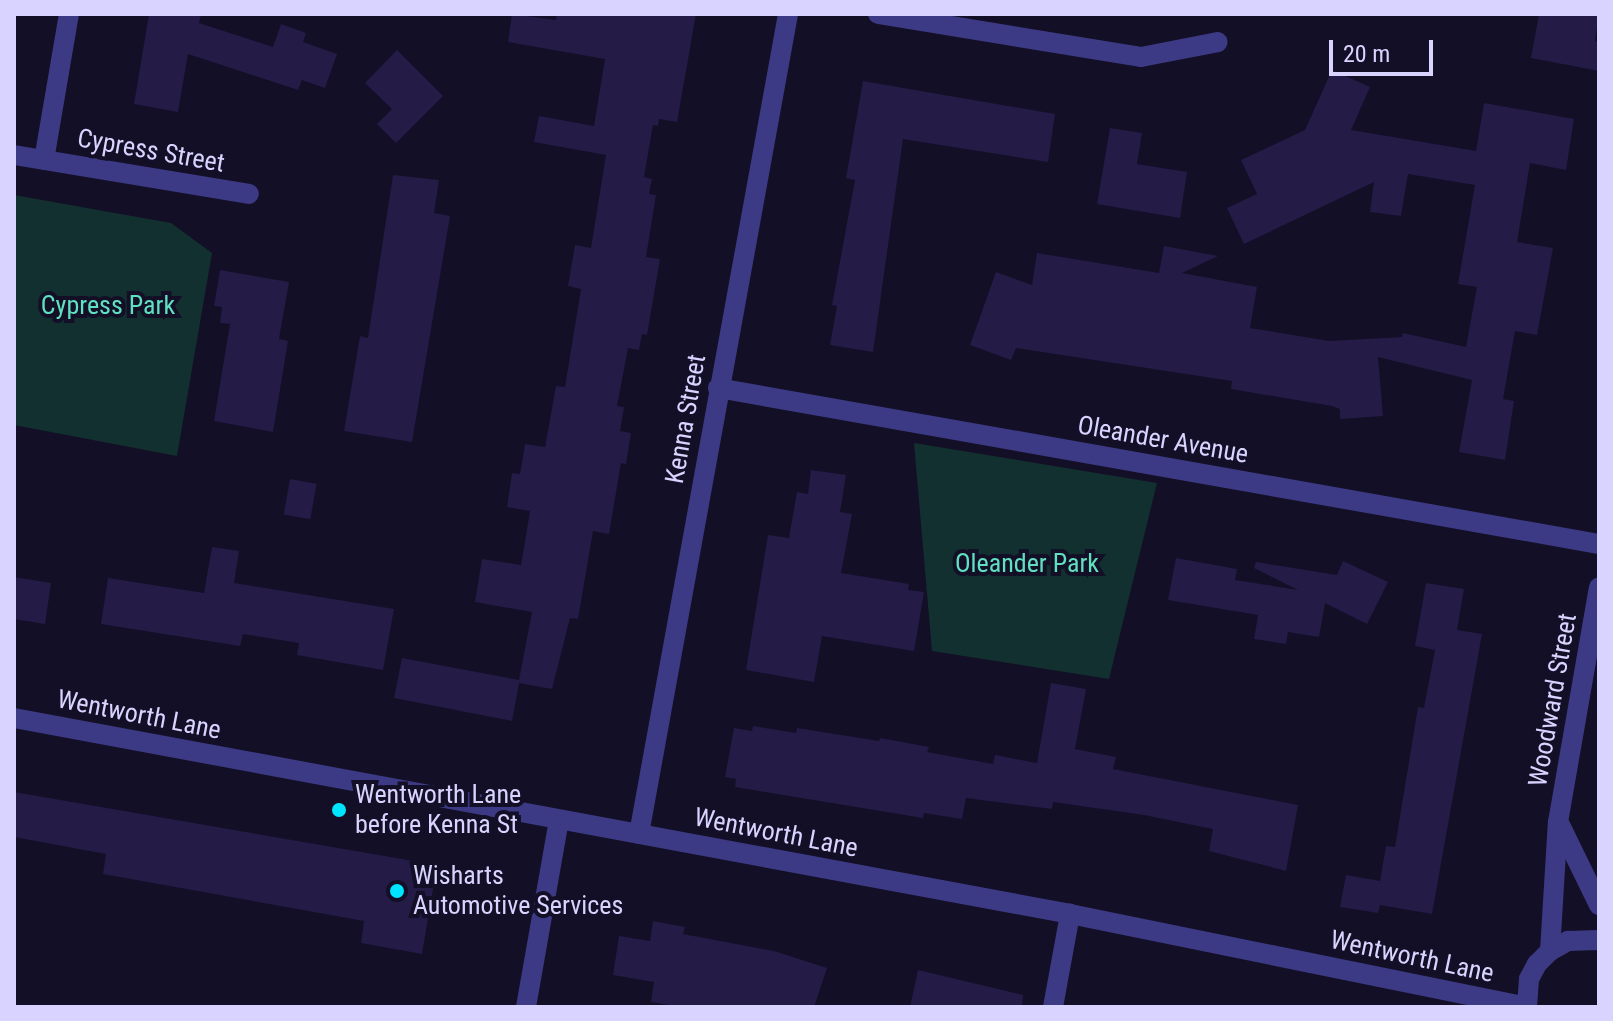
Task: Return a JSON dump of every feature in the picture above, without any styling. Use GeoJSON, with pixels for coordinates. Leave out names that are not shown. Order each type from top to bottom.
{"type":"FeatureCollection","features":[{"type":"Feature","properties":{"kind":"street","name":"Cypress Street"},"geometry":{"type":"LineString","coordinates":[[44,160],[69,14]]}},
{"type":"Feature","properties":{"kind":"street","name":"Kenna Street"},"geometry":{"type":"LineString","coordinates":[[639,834],[788,14]]}},
{"type":"Feature","properties":{"kind":"street"},"geometry":{"type":"LineString","coordinates":[[878,14],[1141,57],[1218,42]]}},
{"type":"Feature","properties":{"kind":"street","name":"Cypress Street"},"geometry":{"type":"LineString","coordinates":[[14,155],[249,194]]}},
{"type":"Feature","properties":{"kind":"street","name":"Oleander Avenue"},"geometry":{"type":"LineString","coordinates":[[718,388],[1599,544]]}},
{"type":"Feature","properties":{"kind":"street","name":"Woodward Street"},"geometry":{"type":"LineString","coordinates":[[1550,951],[1558,822],[1599,588]]}},
{"type":"Feature","properties":{"kind":"street","name":"Wentworth Lane"},"geometry":{"type":"LineString","coordinates":[[14,718],[1070,914],[1526,1007]]}},
{"type":"Feature","properties":{"kind":"street"},"geometry":{"type":"LineString","coordinates":[[526,1007],[559,820]]}},
{"type":"Feature","properties":{"kind":"street","name":"Woodward Street"},"geometry":{"type":"LineString","coordinates":[[1558,822],[1599,905]]}},
{"type":"Feature","properties":{"kind":"street"},"geometry":{"type":"LineString","coordinates":[[1053,1007],[1070,914]]}},
{"type":"Feature","properties":{"kind":"street"},"geometry":{"type":"LineString","coordinates":[[1526,1007],[1529,979],[1537,964],[1550,951],[1568,941],[1599,940]]}},
{"type":"Feature","properties":{"kind":"green space","name":"Cypress Park"},"geometry":{"type":"Polygon","coordinates":[[[14,195],[171,223],[212,253],[177,456],[14,425],[14,195]]]}},
{"type":"Feature","properties":{"kind":"green space","name":"Oleander Park"},"geometry":{"type":"Polygon","coordinates":[[[914,443],[1157,483],[1109,679],[932,651],[914,443]]]}},
{"type":"Feature","properties":{"kind":"building"},"geometry":{"type":"Polygon","coordinates":[[[149,14],[201,14],[199,23],[273,47],[281,24],[306,33],[303,42],[337,54],[325,88],[302,80],[298,90],[188,54],[178,112],[134,104],[149,14]]]}},
{"type":"Feature","properties":{"kind":"building"},"geometry":{"type":"Polygon","coordinates":[[[512,14],[556,20],[557,14],[696,14],[677,122],[659,119],[658,126],[653,125],[644,177],[652,179],[649,194],[656,195],[646,257],[660,259],[647,335],[642,334],[639,350],[628,348],[617,406],[624,407],[620,431],[631,433],[626,464],[621,463],[609,534],[593,531],[578,619],[570,618],[552,689],[519,683],[512,721],[394,698],[402,658],[519,680],[532,612],[475,602],[482,559],[521,565],[530,511],[507,507],[512,473],[520,474],[525,444],[545,447],[556,386],[565,387],[581,289],[568,286],[575,245],[591,248],[606,155],[534,142],[539,116],[594,126],[605,59],[508,42],[512,14]]]}},
{"type":"Feature","properties":{"kind":"building"},"geometry":{"type":"Polygon","coordinates":[[[1539,14],[1599,14],[1595,41],[1599,42],[1599,71],[1531,58],[1539,14]]]}},
{"type":"Feature","properties":{"kind":"building"},"geometry":{"type":"Polygon","coordinates":[[[397,50],[443,96],[396,143],[377,124],[392,109],[365,83],[397,50]]]}},
{"type":"Feature","properties":{"kind":"building"},"geometry":{"type":"Polygon","coordinates":[[[1332,70],[1370,87],[1351,130],[1476,151],[1484,103],[1574,119],[1566,170],[1530,163],[1517,242],[1553,248],[1537,335],[1515,331],[1503,399],[1514,401],[1505,460],[1459,452],[1472,380],[1378,357],[1383,416],[1340,419],[1340,409],[1332,406],[1231,389],[1232,381],[1016,348],[1011,360],[970,345],[996,272],[1032,285],[1037,253],[1159,273],[1164,246],[1218,256],[1182,273],[1257,287],[1250,328],[1329,341],[1402,337],[1403,333],[1466,347],[1477,287],[1458,284],[1475,185],[1408,174],[1401,216],[1370,212],[1374,182],[1244,244],[1227,208],[1257,194],[1241,160],[1305,130],[1332,70]]]}},
{"type":"Feature","properties":{"kind":"building"},"geometry":{"type":"Polygon","coordinates":[[[863,81],[1055,114],[1048,162],[903,139],[873,352],[830,345],[837,306],[832,305],[855,180],[846,178],[863,81]]]}},
{"type":"Feature","properties":{"kind":"building"},"geometry":{"type":"Polygon","coordinates":[[[1110,128],[1142,133],[1137,164],[1187,172],[1180,218],[1097,204],[1110,128]]]}},
{"type":"Feature","properties":{"kind":"building"},"geometry":{"type":"Polygon","coordinates":[[[393,175],[439,180],[434,213],[450,216],[412,442],[344,431],[360,336],[368,338],[393,175]]]}},
{"type":"Feature","properties":{"kind":"building"},"geometry":{"type":"Polygon","coordinates":[[[220,270],[289,282],[279,339],[288,341],[273,432],[214,421],[230,324],[220,323],[222,307],[214,306],[220,270]]]}},
{"type":"Feature","properties":{"kind":"building"},"geometry":{"type":"Polygon","coordinates":[[[811,470],[846,475],[840,512],[852,514],[841,573],[909,584],[908,590],[924,592],[914,651],[822,636],[814,682],[746,670],[768,535],[789,538],[797,492],[808,494],[811,470]]]}},
{"type":"Feature","properties":{"kind":"building"},"geometry":{"type":"Polygon","coordinates":[[[290,479],[317,484],[310,519],[284,514],[290,479]]]}},
{"type":"Feature","properties":{"kind":"building"},"geometry":{"type":"Polygon","coordinates":[[[212,547],[239,551],[234,583],[394,609],[383,670],[297,655],[299,643],[243,634],[240,646],[101,624],[108,578],[204,593],[212,547]]]}},
{"type":"Feature","properties":{"kind":"building"},"geometry":{"type":"Polygon","coordinates":[[[1176,558],[1237,569],[1235,580],[1298,590],[1254,568],[1256,562],[1337,575],[1343,561],[1388,582],[1367,624],[1325,603],[1319,637],[1288,632],[1286,644],[1254,639],[1258,615],[1168,600],[1176,558]]]}},
{"type":"Feature","properties":{"kind":"building"},"geometry":{"type":"Polygon","coordinates":[[[14,577],[51,583],[45,624],[14,619],[14,577]]]}},
{"type":"Feature","properties":{"kind":"building"},"geometry":{"type":"Polygon","coordinates":[[[1426,583],[1464,589],[1457,630],[1482,634],[1432,914],[1380,905],[1378,913],[1340,907],[1346,875],[1380,881],[1386,846],[1395,847],[1418,707],[1424,708],[1435,650],[1415,646],[1426,583]]]}},
{"type":"Feature","properties":{"kind":"building"},"geometry":{"type":"Polygon","coordinates":[[[1051,683],[1086,689],[1075,749],[1116,757],[1113,769],[1298,805],[1286,871],[1209,851],[1213,829],[1144,815],[1053,802],[1052,809],[966,798],[962,819],[924,813],[923,818],[735,787],[736,779],[725,777],[734,728],[752,731],[753,726],[796,733],[797,728],[879,741],[880,738],[929,747],[927,752],[993,764],[995,755],[1037,763],[1051,683]]]}},
{"type":"Feature","properties":{"kind":"building"},"geometry":{"type":"Polygon","coordinates":[[[14,792],[437,865],[422,954],[361,943],[364,921],[103,874],[106,854],[14,837],[14,792]]]}},
{"type":"Feature","properties":{"kind":"building"},"geometry":{"type":"Polygon","coordinates":[[[653,921],[685,927],[683,934],[774,951],[827,968],[814,1007],[681,1007],[651,1002],[654,982],[613,975],[619,936],[650,941],[653,921]]]}},
{"type":"Feature","properties":{"kind":"building"},"geometry":{"type":"Polygon","coordinates":[[[918,970],[1023,995],[1022,1007],[910,1007],[918,970]]]}},
{"type":"Feature","properties":{"kind":"place","name":"Wentworth Lane before Kenna St"},"geometry":{"type":"Point","coordinates":[339,810]}},
{"type":"Feature","properties":{"kind":"place","name":"Wisharts Automotive Services"},"geometry":{"type":"Point","coordinates":[397,891]}}]}
